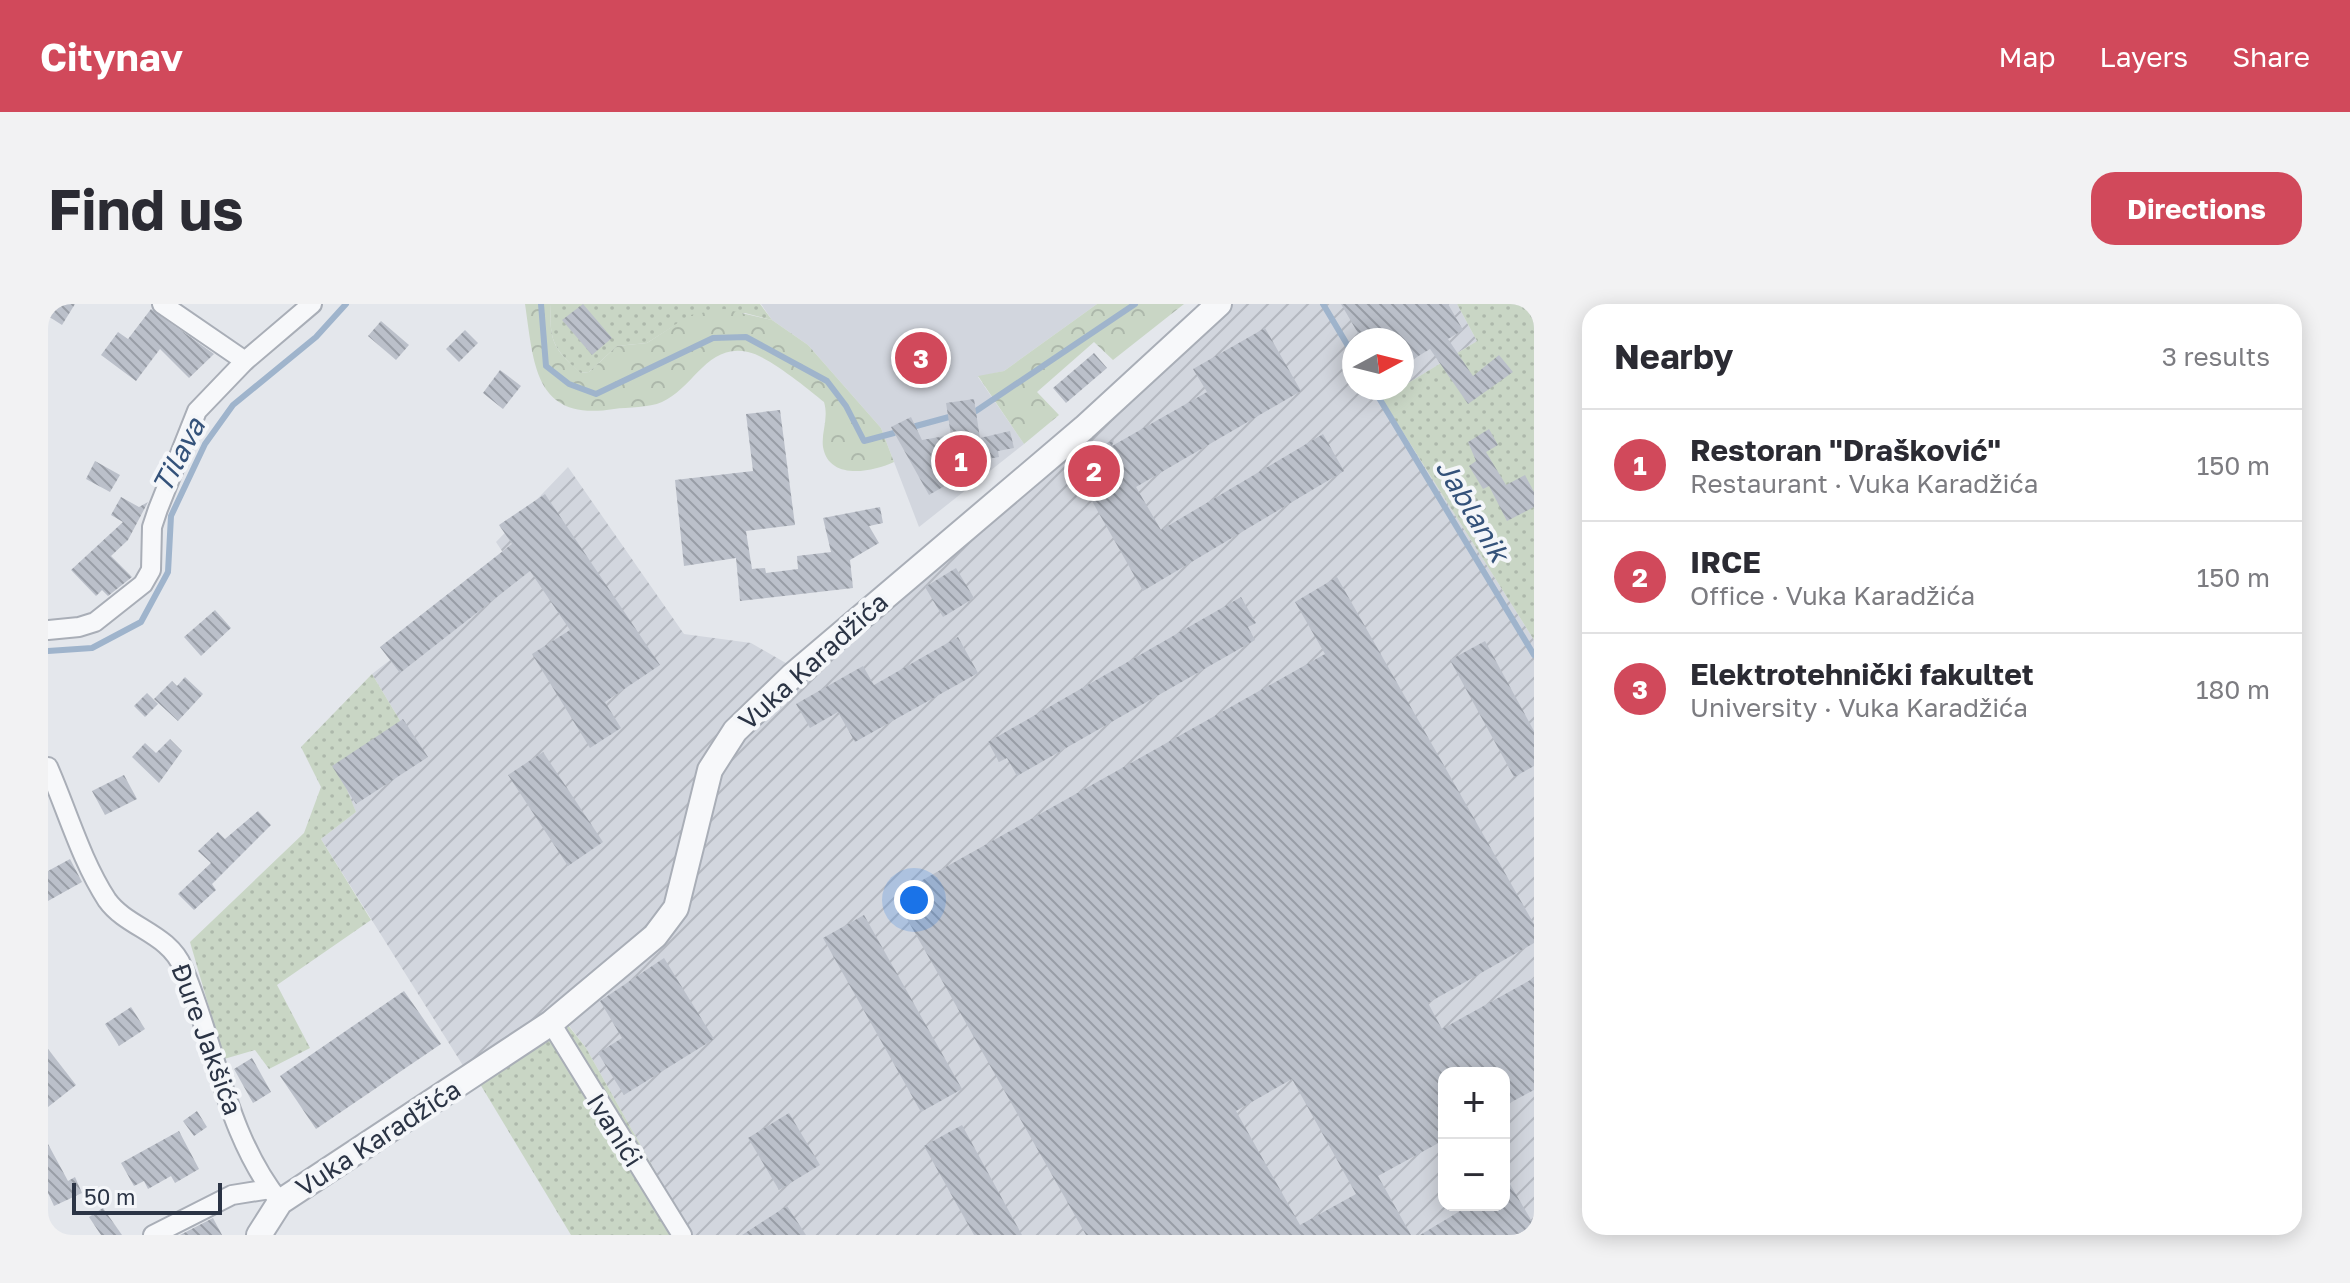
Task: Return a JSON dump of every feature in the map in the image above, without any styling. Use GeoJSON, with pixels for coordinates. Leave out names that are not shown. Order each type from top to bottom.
{"type":"FeatureCollection","features":[{"type":"Feature","properties":{"kind":"street"},"geometry":{"type":"LineString","coordinates":[[162,304],[231,348],[245,361]]}},
{"type":"Feature","properties":{"kind":"street"},"geometry":{"type":"LineString","coordinates":[[48,630],[95,622],[143,584],[151,570],[152,527],[197,411],[245,361],[312,304]]}},
{"type":"Feature","properties":{"kind":"street","name":"Vuka Karadžića"},"geometry":{"type":"LineString","coordinates":[[153,1235],[232,1195],[275,1196],[551,1023],[655,936],[670,919],[680,895],[710,770],[735,731],[792,676],[1084,428],[1219,304]]}},
{"type":"Feature","properties":{"kind":"street","name":"Đure Jakšića"},"geometry":{"type":"LineString","coordinates":[[48,767],[93,874],[109,903],[169,945],[183,967],[218,1075],[258,1174],[275,1196]]}},
{"type":"Feature","properties":{"kind":"street","name":"Ivanići"},"geometry":{"type":"LineString","coordinates":[[551,1023],[682,1235]]}},
{"type":"Feature","properties":{"kind":"street","name":"Vuka Karadžića"},"geometry":{"type":"LineString","coordinates":[[259,1235],[275,1196]]}},
{"type":"Feature","properties":{"kind":"shaded area"},"geometry":{"type":"Polygon","coordinates":[[[761,304],[1097,304],[1004,371],[978,377],[1024,444],[919,527],[881,428],[808,345],[772,320],[761,304]]]}},
{"type":"Feature","properties":{"kind":"shaded area"},"geometry":{"type":"Polygon","coordinates":[[[1219,304],[1457,304],[1477,341],[1414,380],[1414,328],[1342,328],[1342,400],[1383,400],[1534,640],[1534,1235],[691,1235],[586,1048],[557,1010],[467,1072],[321,839],[356,812],[342,780],[408,734],[372,674],[512,566],[496,542],[568,467],[684,634],[751,643],[810,677],[963,530],[1219,304]]]}},
{"type":"Feature","properties":{"kind":"green space"},"geometry":{"type":"Polygon","coordinates":[[[525,304],[551,304],[555,343],[581,373],[589,372],[617,346],[647,343],[690,315],[724,309],[772,320],[808,345],[881,428],[894,462],[863,471],[834,465],[823,447],[824,402],[777,366],[748,352],[734,351],[711,360],[673,395],[657,404],[588,411],[568,407],[553,397],[543,384],[531,348],[525,304]]]}},
{"type":"Feature","properties":{"kind":"green space"},"geometry":{"type":"Polygon","coordinates":[[[551,304],[760,304],[772,320],[745,313],[680,322],[647,343],[617,346],[589,372],[580,373],[558,350],[552,336],[551,304]]]}},
{"type":"Feature","properties":{"kind":"green space"},"geometry":{"type":"Polygon","coordinates":[[[1097,304],[1184,304],[1113,360],[1094,342],[1037,392],[1059,415],[1024,444],[978,376],[1004,371],[1097,304]]]}},
{"type":"Feature","properties":{"kind":"green space"},"geometry":{"type":"Polygon","coordinates":[[[1457,304],[1534,304],[1534,640],[1383,400],[1414,400],[1414,379],[1477,341],[1457,304]]]}},
{"type":"Feature","properties":{"kind":"green space"},"geometry":{"type":"Polygon","coordinates":[[[372,674],[408,734],[343,780],[356,812],[321,839],[371,920],[277,985],[310,1048],[269,1069],[255,1050],[224,1059],[190,942],[304,833],[321,787],[301,747],[372,674]]]}},
{"type":"Feature","properties":{"kind":"green space"},"geometry":{"type":"Polygon","coordinates":[[[556,1010],[586,1048],[691,1235],[571,1235],[471,1069],[556,1010]]]}},
{"type":"Feature","properties":{"kind":"building"},"geometry":{"type":"Polygon","coordinates":[[[48,304],[75,304],[62,325],[48,316],[48,304]]]}},
{"type":"Feature","properties":{"kind":"building"},"geometry":{"type":"Polygon","coordinates":[[[583,304],[612,338],[592,355],[562,320],[583,304]]]}},
{"type":"Feature","properties":{"kind":"building"},"geometry":{"type":"Polygon","coordinates":[[[1341,304],[1448,304],[1463,330],[1448,339],[1473,376],[1499,355],[1513,372],[1468,404],[1430,349],[1414,359],[1414,328],[1355,328],[1341,304]]]}},
{"type":"Feature","properties":{"kind":"building"},"geometry":{"type":"Polygon","coordinates":[[[151,309],[214,354],[189,378],[160,349],[136,381],[101,355],[118,332],[128,339],[151,309]]]}},
{"type":"Feature","properties":{"kind":"building"},"geometry":{"type":"Polygon","coordinates":[[[381,321],[409,345],[396,360],[368,336],[381,321]]]}},
{"type":"Feature","properties":{"kind":"building"},"geometry":{"type":"Polygon","coordinates":[[[1265,328],[1301,391],[1136,487],[1161,530],[1323,434],[1344,471],[1143,591],[1071,464],[1114,440],[1112,446],[1207,392],[1193,369],[1265,328]]]}},
{"type":"Feature","properties":{"kind":"building"},"geometry":{"type":"Polygon","coordinates":[[[465,330],[478,343],[459,362],[446,349],[465,330]]]}},
{"type":"Feature","properties":{"kind":"building"},"geometry":{"type":"Polygon","coordinates":[[[1094,353],[1107,368],[1066,403],[1053,388],[1094,353]]]}},
{"type":"Feature","properties":{"kind":"building"},"geometry":{"type":"Polygon","coordinates":[[[500,370],[521,386],[503,409],[483,393],[500,370]]]}},
{"type":"Feature","properties":{"kind":"building"},"geometry":{"type":"Polygon","coordinates":[[[974,399],[980,438],[1010,431],[1014,448],[998,451],[999,457],[939,467],[948,484],[929,495],[891,427],[911,417],[922,440],[951,435],[946,403],[974,399]]]}},
{"type":"Feature","properties":{"kind":"building"},"geometry":{"type":"Polygon","coordinates":[[[780,410],[795,525],[746,531],[752,569],[765,568],[766,573],[798,569],[797,556],[831,552],[823,518],[880,507],[883,523],[869,526],[879,543],[850,560],[853,588],[740,601],[736,558],[684,566],[675,480],[753,471],[746,414],[780,410]]]}},
{"type":"Feature","properties":{"kind":"building"},"geometry":{"type":"Polygon","coordinates":[[[1489,429],[1498,445],[1486,452],[1506,485],[1525,475],[1534,492],[1534,507],[1507,521],[1489,486],[1483,489],[1469,466],[1476,461],[1468,442],[1489,429]]]}},
{"type":"Feature","properties":{"kind":"building"},"geometry":{"type":"Polygon","coordinates":[[[95,461],[120,475],[110,492],[86,479],[95,461]]]}},
{"type":"Feature","properties":{"kind":"building"},"geometry":{"type":"Polygon","coordinates":[[[545,494],[660,665],[605,702],[621,728],[590,748],[532,654],[570,630],[530,571],[400,673],[380,647],[512,544],[499,525],[545,494]]]}},
{"type":"Feature","properties":{"kind":"building"},"geometry":{"type":"Polygon","coordinates":[[[121,497],[139,507],[148,502],[128,540],[111,556],[132,577],[108,596],[102,590],[96,596],[71,570],[123,522],[111,515],[121,497]]]}},
{"type":"Feature","properties":{"kind":"building"},"geometry":{"type":"Polygon","coordinates":[[[956,568],[974,598],[943,617],[925,587],[956,568]]]}},
{"type":"Feature","properties":{"kind":"building"},"geometry":{"type":"Polygon","coordinates":[[[1337,577],[1534,924],[1534,943],[1428,1003],[1442,1029],[1534,978],[1534,1090],[1510,1103],[1510,1067],[1438,1067],[1438,1143],[1378,1176],[1411,1235],[1086,1235],[894,896],[1325,654],[1295,602],[1337,577]],[[1292,1079],[1236,1111],[1300,1225],[1356,1194],[1292,1079]]]}},
{"type":"Feature","properties":{"kind":"building"},"geometry":{"type":"Polygon","coordinates":[[[1241,597],[1256,623],[1248,627],[1255,640],[1017,776],[1007,758],[999,762],[988,742],[1241,597]]]}},
{"type":"Feature","properties":{"kind":"building"},"geometry":{"type":"Polygon","coordinates":[[[215,610],[231,628],[201,656],[184,637],[215,610]]]}},
{"type":"Feature","properties":{"kind":"building"},"geometry":{"type":"Polygon","coordinates":[[[958,637],[978,673],[855,742],[838,712],[810,728],[796,704],[863,666],[874,685],[958,637]]]}},
{"type":"Feature","properties":{"kind":"building"},"geometry":{"type":"Polygon","coordinates":[[[1485,641],[1534,731],[1534,766],[1514,777],[1450,660],[1485,641]]]}},
{"type":"Feature","properties":{"kind":"building"},"geometry":{"type":"Polygon","coordinates":[[[185,677],[203,694],[178,721],[154,699],[172,681],[177,686],[185,677]]]}},
{"type":"Feature","properties":{"kind":"building"},"geometry":{"type":"Polygon","coordinates":[[[147,693],[158,704],[145,717],[134,706],[147,693]]]}},
{"type":"Feature","properties":{"kind":"building"},"geometry":{"type":"Polygon","coordinates":[[[403,719],[428,757],[356,804],[332,766],[403,719]]]}},
{"type":"Feature","properties":{"kind":"building"},"geometry":{"type":"Polygon","coordinates":[[[170,739],[182,751],[159,783],[132,757],[145,743],[156,753],[170,739]]]}},
{"type":"Feature","properties":{"kind":"building"},"geometry":{"type":"Polygon","coordinates":[[[543,752],[603,842],[568,866],[508,775],[543,752]]]}},
{"type":"Feature","properties":{"kind":"building"},"geometry":{"type":"Polygon","coordinates":[[[124,775],[137,799],[105,815],[92,791],[124,775]]]}},
{"type":"Feature","properties":{"kind":"building"},"geometry":{"type":"Polygon","coordinates":[[[258,811],[271,825],[212,884],[216,890],[194,910],[178,894],[211,863],[198,851],[218,832],[225,839],[258,811]]]}},
{"type":"Feature","properties":{"kind":"building"},"geometry":{"type":"Polygon","coordinates":[[[70,859],[82,882],[48,901],[48,871],[70,859]]]}},
{"type":"Feature","properties":{"kind":"building"},"geometry":{"type":"Polygon","coordinates":[[[864,915],[962,1089],[921,1112],[823,938],[864,915]]]}},
{"type":"Feature","properties":{"kind":"building"},"geometry":{"type":"Polygon","coordinates":[[[664,958],[714,1039],[624,1095],[598,1053],[622,1038],[600,1001],[664,958]]]}},
{"type":"Feature","properties":{"kind":"building"},"geometry":{"type":"Polygon","coordinates":[[[404,991],[441,1044],[316,1129],[280,1076],[404,991]]]}},
{"type":"Feature","properties":{"kind":"building"},"geometry":{"type":"Polygon","coordinates":[[[131,1007],[145,1029],[119,1046],[105,1024],[131,1007]]]}},
{"type":"Feature","properties":{"kind":"building"},"geometry":{"type":"Polygon","coordinates":[[[48,1049],[76,1085],[48,1107],[48,1049]]]}},
{"type":"Feature","properties":{"kind":"building"},"geometry":{"type":"Polygon","coordinates":[[[252,1058],[271,1092],[253,1103],[234,1069],[252,1058]]]}},
{"type":"Feature","properties":{"kind":"building"},"geometry":{"type":"Polygon","coordinates":[[[197,1111],[207,1127],[194,1136],[183,1121],[197,1111]]]}},
{"type":"Feature","properties":{"kind":"building"},"geometry":{"type":"Polygon","coordinates":[[[789,1113],[820,1165],[779,1190],[748,1138],[789,1113]]]}},
{"type":"Feature","properties":{"kind":"building"},"geometry":{"type":"Polygon","coordinates":[[[962,1125],[1022,1235],[974,1235],[924,1146],[962,1125]]]}},
{"type":"Feature","properties":{"kind":"building"},"geometry":{"type":"Polygon","coordinates":[[[179,1131],[199,1169],[175,1183],[171,1176],[148,1189],[144,1181],[134,1186],[121,1163],[179,1131]]]}},
{"type":"Feature","properties":{"kind":"building"},"geometry":{"type":"Polygon","coordinates":[[[48,1144],[68,1181],[75,1177],[82,1193],[54,1206],[48,1193],[48,1144]]]}},
{"type":"Feature","properties":{"kind":"building"},"geometry":{"type":"Polygon","coordinates":[[[1510,1184],[1534,1225],[1534,1235],[1420,1235],[1460,1211],[1510,1211],[1510,1184]]]}},
{"type":"Feature","properties":{"kind":"building"},"geometry":{"type":"Polygon","coordinates":[[[787,1206],[806,1235],[742,1235],[787,1206]]]}},
{"type":"Feature","properties":{"kind":"building"},"geometry":{"type":"Polygon","coordinates":[[[103,1208],[122,1235],[101,1235],[89,1217],[103,1208]]]}},
{"type":"Feature","properties":{"kind":"building"},"geometry":{"type":"Polygon","coordinates":[[[213,1218],[222,1235],[180,1235],[213,1218]]]}},
{"type":"Feature","properties":{"kind":"waterway","name":"Tilava"},"geometry":{"type":"LineString","coordinates":[[48,651],[92,648],[141,622],[168,572],[171,516],[205,444],[233,405],[316,337],[346,304]]}},
{"type":"Feature","properties":{"kind":"waterway","name":"Tilava"},"geometry":{"type":"LineString","coordinates":[[541,304],[546,366],[569,384],[596,394],[713,338],[746,337],[827,381],[846,406],[864,441],[894,433]]}},
{"type":"Feature","properties":{"kind":"waterway","name":"Tilava"},"geometry":{"type":"LineString","coordinates":[[976,411],[1135,304]]}},
{"type":"Feature","properties":{"kind":"waterway","name":"Jablanik"},"geometry":{"type":"LineString","coordinates":[[1323,304],[1342,336]]}},
{"type":"Feature","properties":{"kind":"waterway","name":"Jablanik"},"geometry":{"type":"LineString","coordinates":[[1380,400],[1534,655]]}},
{"type":"Feature","properties":{"kind":"waterway","name":"Tilava"},"geometry":{"type":"LineString","coordinates":[[916,426],[949,417]]}},
{"type":"Feature","properties":{"kind":"place","name":"Elektrotehnički fakultet"},"geometry":{"type":"Point","coordinates":[921,358]}},
{"type":"Feature","properties":{"kind":"place","name":"Restoran \"Drašković\""},"geometry":{"type":"Point","coordinates":[961,461]}},
{"type":"Feature","properties":{"kind":"place","name":"IRCE"},"geometry":{"type":"Point","coordinates":[1094,471]}}]}
